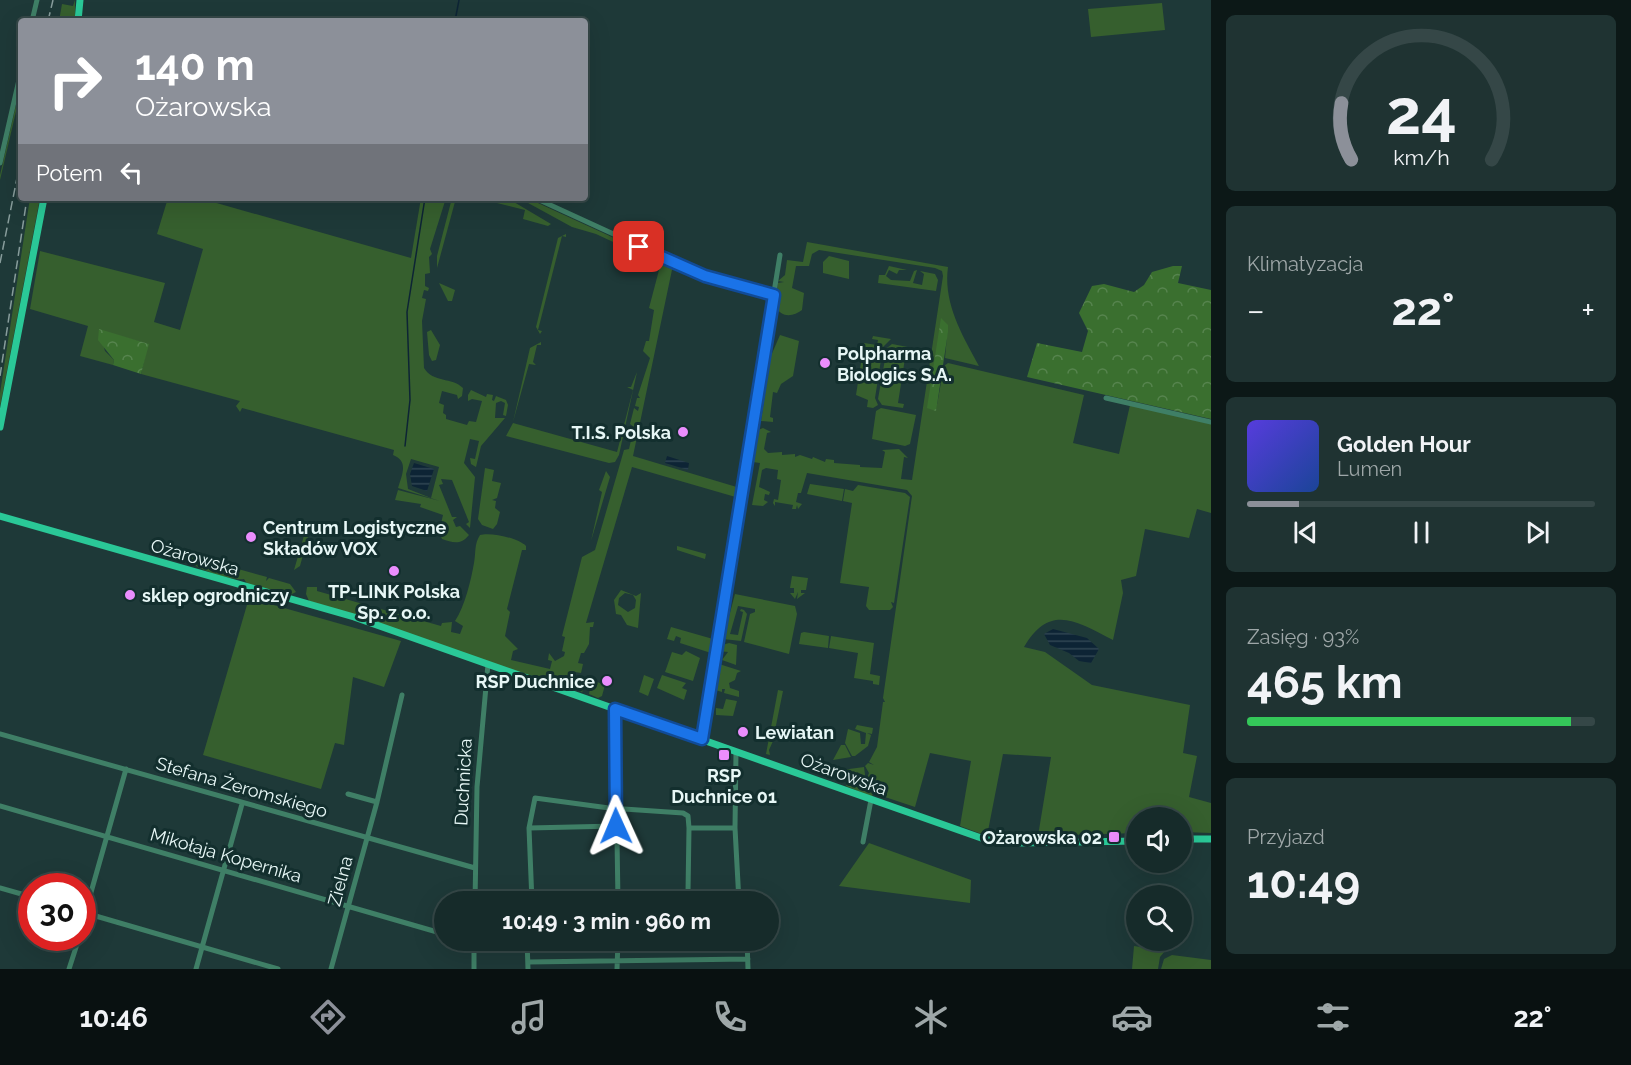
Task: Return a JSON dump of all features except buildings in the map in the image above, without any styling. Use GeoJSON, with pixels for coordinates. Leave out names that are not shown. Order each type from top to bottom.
{"type":"FeatureCollection","features":[{"type":"Feature","properties":{"kind":"main road"},"geometry":{"type":"LineString","coordinates":[[78,18],[81,0]]}},
{"type":"Feature","properties":{"kind":"main road"},"geometry":{"type":"LineString","coordinates":[[0,427],[43,201]]}},
{"type":"Feature","properties":{"kind":"main road","name":"Ożarowska"},"geometry":{"type":"LineString","coordinates":[[0,516],[354,617],[871,800],[999,842],[1126,841]]}},
{"type":"Feature","properties":{"kind":"main road"},"geometry":{"type":"LineString","coordinates":[[1192,839],[1211,839]]}},
{"type":"Feature","properties":{"kind":"street"},"geometry":{"type":"LineString","coordinates":[[33,18],[37,0]]}},
{"type":"Feature","properties":{"kind":"street"},"geometry":{"type":"LineString","coordinates":[[0,163],[18,84]]}},
{"type":"Feature","properties":{"kind":"street"},"geometry":{"type":"LineString","coordinates":[[542,201],[705,276],[774,295]]}},
{"type":"Feature","properties":{"kind":"street"},"geometry":{"type":"LineString","coordinates":[[702,739],[780,255]]}},
{"type":"Feature","properties":{"kind":"street"},"geometry":{"type":"LineString","coordinates":[[1106,398],[1211,422]]}},
{"type":"Feature","properties":{"kind":"street","name":"Duchnicka"},"geometry":{"type":"LineString","coordinates":[[475,891],[477,787],[488,664]]}},
{"type":"Feature","properties":{"kind":"street","name":"Zielna"},"geometry":{"type":"LineString","coordinates":[[331,969],[377,802],[402,695]]}},
{"type":"Feature","properties":{"kind":"street"},"geometry":{"type":"LineString","coordinates":[[615,709],[618,891]]}},
{"type":"Feature","properties":{"kind":"street","name":"Stefana Żeromskiego"},"geometry":{"type":"LineString","coordinates":[[0,734],[475,868]]}},
{"type":"Feature","properties":{"kind":"street"},"geometry":{"type":"LineString","coordinates":[[736,752],[735,828],[738,891]]}},
{"type":"Feature","properties":{"kind":"street"},"geometry":{"type":"LineString","coordinates":[[96,873],[126,769]]}},
{"type":"Feature","properties":{"kind":"street"},"geometry":{"type":"LineString","coordinates":[[348,794],[377,802]]}},
{"type":"Feature","properties":{"kind":"street"},"geometry":{"type":"LineString","coordinates":[[531,891],[529,828],[536,798],[683,813],[689,819],[688,891]]}},
{"type":"Feature","properties":{"kind":"street"},"geometry":{"type":"LineString","coordinates":[[863,842],[871,800]]}},
{"type":"Feature","properties":{"kind":"street"},"geometry":{"type":"LineString","coordinates":[[196,969],[243,804]]}},
{"type":"Feature","properties":{"kind":"street","name":"Mikołaja Kopernika"},"geometry":{"type":"LineString","coordinates":[[0,806],[434,931]]}},
{"type":"Feature","properties":{"kind":"street"},"geometry":{"type":"LineString","coordinates":[[529,828],[616,826]]}},
{"type":"Feature","properties":{"kind":"street"},"geometry":{"type":"LineString","coordinates":[[689,828],[735,828]]}},
{"type":"Feature","properties":{"kind":"street"},"geometry":{"type":"LineString","coordinates":[[0,888],[18,893]]}},
{"type":"Feature","properties":{"kind":"street"},"geometry":{"type":"LineString","coordinates":[[96,915],[278,969]]}},
{"type":"Feature","properties":{"kind":"street"},"geometry":{"type":"LineString","coordinates":[[69,969],[75,951]]}},
{"type":"Feature","properties":{"kind":"street"},"geometry":{"type":"LineString","coordinates":[[474,951],[474,969]]}},
{"type":"Feature","properties":{"kind":"street"},"geometry":{"type":"LineString","coordinates":[[528,951],[528,969]]}},
{"type":"Feature","properties":{"kind":"street"},"geometry":{"type":"LineString","coordinates":[[617,969],[618,951]]}},
{"type":"Feature","properties":{"kind":"street"},"geometry":{"type":"LineString","coordinates":[[748,951],[748,969]]}},
{"type":"Feature","properties":{"kind":"street"},"geometry":{"type":"LineString","coordinates":[[528,962],[748,959]]}},
{"type":"Feature","properties":{"kind":"green space"},"geometry":{"type":"Polygon","coordinates":[[[75,0],[75,18],[60,18],[62,4],[73,6],[75,0]]]}},
{"type":"Feature","properties":{"kind":"green space"},"geometry":{"type":"Polygon","coordinates":[[[1162,3],[1165,30],[1091,37],[1088,9],[1162,3]]]}},
{"type":"Feature","properties":{"kind":"green space"},"geometry":{"type":"Polygon","coordinates":[[[18,96],[0,180],[0,175],[18,96]]]}},
{"type":"Feature","properties":{"kind":"green space"},"geometry":{"type":"Polygon","coordinates":[[[30,201],[39,201],[0,407],[0,393],[30,201]]]}},
{"type":"Feature","properties":{"kind":"green space"},"geometry":{"type":"Polygon","coordinates":[[[167,201],[210,201],[411,258],[420,201],[445,201],[430,249],[432,254],[429,257],[430,273],[425,274],[425,286],[429,288],[428,291],[424,290],[422,298],[426,299],[422,321],[424,368],[432,376],[454,382],[463,388],[462,396],[458,399],[457,395],[442,391],[439,403],[444,405],[443,413],[446,419],[467,425],[469,421],[476,422],[482,401],[472,399],[468,401],[471,390],[486,397],[487,394],[493,395],[492,400],[494,401],[496,396],[506,400],[508,405],[506,416],[503,415],[505,403],[501,401],[496,403],[495,418],[505,418],[481,446],[476,467],[471,464],[470,458],[475,459],[479,441],[470,439],[464,463],[475,477],[470,528],[466,524],[469,522],[452,480],[441,479],[443,484],[439,485],[452,517],[457,517],[453,520],[456,527],[460,526],[469,535],[466,538],[457,542],[442,539],[439,532],[443,515],[420,507],[421,504],[395,500],[398,490],[440,501],[398,488],[403,465],[393,455],[394,450],[242,408],[240,412],[236,406],[240,401],[141,374],[148,344],[99,330],[105,351],[114,360],[113,365],[80,356],[88,326],[30,309],[40,251],[165,283],[154,322],[180,330],[203,249],[157,234],[167,201]],[[411,459],[406,474],[408,489],[431,498],[439,467],[411,459]]]}},
{"type":"Feature","properties":{"kind":"green space"},"geometry":{"type":"Polygon","coordinates":[[[451,201],[455,201],[437,268],[437,256],[451,201]]]}},
{"type":"Feature","properties":{"kind":"green space"},"geometry":{"type":"Polygon","coordinates":[[[489,201],[512,201],[551,224],[548,226],[523,219],[525,210],[489,201]]]}},
{"type":"Feature","properties":{"kind":"green space"},"geometry":{"type":"Polygon","coordinates":[[[524,201],[534,201],[673,265],[633,456],[740,488],[739,498],[632,467],[586,623],[594,622],[593,627],[590,627],[589,644],[584,653],[581,653],[578,663],[583,664],[581,673],[575,672],[572,684],[584,689],[582,692],[561,682],[554,684],[309,601],[306,594],[307,587],[317,587],[317,591],[441,626],[442,623],[452,622],[451,632],[460,634],[463,626],[455,621],[467,593],[478,538],[485,534],[504,536],[526,546],[526,550],[522,550],[507,609],[510,612],[505,636],[518,649],[513,651],[511,660],[550,669],[552,661],[548,660],[549,653],[555,661],[564,656],[565,652],[562,651],[565,637],[562,636],[582,557],[595,550],[624,450],[629,449],[634,427],[630,424],[634,408],[638,411],[639,407],[635,406],[637,398],[640,398],[638,395],[650,358],[643,351],[646,341],[649,341],[654,310],[649,308],[659,270],[656,269],[654,261],[596,234],[572,227],[524,201]]]}},
{"type":"Feature","properties":{"kind":"green space"},"geometry":{"type":"Polygon","coordinates":[[[562,236],[538,330],[542,331],[540,334],[536,327],[558,238],[562,236]]]}},
{"type":"Feature","properties":{"kind":"green space"},"geometry":{"type":"Polygon","coordinates":[[[807,242],[948,267],[948,293],[951,306],[960,331],[979,366],[945,358],[948,325],[936,410],[944,366],[948,363],[1084,395],[1073,443],[1119,454],[1130,405],[1211,424],[1211,513],[1197,509],[1189,538],[1145,529],[1136,576],[1121,580],[1123,593],[1113,640],[1075,622],[1054,620],[1034,633],[1024,647],[1045,652],[1092,685],[1190,705],[1183,753],[1197,756],[1189,797],[1211,803],[1211,833],[1192,832],[1192,807],[1126,807],[1126,833],[1038,836],[1051,757],[1003,754],[987,836],[960,826],[971,761],[930,753],[915,807],[873,793],[872,797],[846,786],[847,783],[858,787],[861,774],[857,772],[855,777],[842,770],[864,767],[866,782],[870,784],[871,781],[867,778],[869,773],[865,766],[868,763],[874,765],[869,762],[877,747],[883,702],[885,702],[883,698],[912,496],[907,490],[807,473],[801,493],[798,493],[796,502],[802,504],[798,509],[797,505],[796,509],[792,509],[793,505],[775,502],[775,506],[773,503],[774,499],[778,500],[781,480],[777,479],[778,470],[766,468],[762,470],[759,487],[770,492],[769,495],[765,494],[764,500],[768,502],[763,506],[752,505],[760,463],[753,462],[741,527],[755,432],[756,429],[752,461],[758,430],[763,428],[771,432],[767,433],[764,449],[768,453],[795,454],[795,457],[800,455],[812,459],[813,457],[825,462],[826,459],[834,460],[834,463],[882,468],[885,452],[882,450],[899,449],[908,458],[904,457],[901,479],[912,480],[943,276],[942,271],[935,268],[819,250],[812,254],[809,266],[796,266],[792,288],[804,293],[802,310],[792,315],[785,315],[775,306],[778,283],[784,282],[778,281],[785,275],[787,260],[803,262],[807,242]]]}},
{"type":"Feature","properties":{"kind":"green space"},"geometry":{"type":"Polygon","coordinates":[[[829,256],[849,261],[849,279],[823,273],[823,262],[829,256]]]}},
{"type":"Feature","properties":{"kind":"green space"},"geometry":{"type":"Polygon","coordinates":[[[889,266],[907,270],[899,270],[897,274],[889,270],[886,276],[891,280],[910,281],[914,271],[917,270],[913,283],[922,285],[924,274],[920,271],[935,274],[938,280],[936,291],[878,283],[879,275],[885,275],[889,266]]]}},
{"type":"Feature","properties":{"kind":"green space"},"geometry":{"type":"Polygon","coordinates":[[[1182,266],[1178,283],[1211,290],[1211,419],[1027,377],[1037,343],[1082,352],[1088,331],[1079,313],[1092,286],[1104,284],[1134,292],[1144,285],[1152,272],[1182,266]]]}},
{"type":"Feature","properties":{"kind":"green space"},"geometry":{"type":"Polygon","coordinates":[[[439,283],[455,290],[452,301],[448,301],[439,283]]]}},
{"type":"Feature","properties":{"kind":"green space"},"geometry":{"type":"Polygon","coordinates":[[[941,318],[948,325],[948,332],[936,411],[927,408],[941,318]]]}},
{"type":"Feature","properties":{"kind":"green space"},"geometry":{"type":"Polygon","coordinates":[[[99,329],[149,344],[141,374],[113,365],[114,360],[98,340],[99,329]]]}},
{"type":"Feature","properties":{"kind":"green space"},"geometry":{"type":"Polygon","coordinates":[[[431,330],[440,345],[436,360],[432,361],[429,355],[427,332],[431,330]]]}},
{"type":"Feature","properties":{"kind":"green space"},"geometry":{"type":"Polygon","coordinates":[[[780,335],[799,341],[793,376],[781,384],[777,393],[773,392],[770,417],[773,418],[773,422],[761,421],[770,358],[780,335]]]}},
{"type":"Feature","properties":{"kind":"green space"},"geometry":{"type":"Polygon","coordinates":[[[873,336],[891,339],[883,347],[875,398],[878,405],[873,408],[867,407],[868,400],[856,395],[864,343],[877,345],[878,340],[872,339],[873,336]]]}},
{"type":"Feature","properties":{"kind":"green space"},"geometry":{"type":"Polygon","coordinates":[[[541,342],[541,345],[537,345],[533,362],[536,365],[529,364],[513,422],[530,348],[541,342]]]}},
{"type":"Feature","properties":{"kind":"green space"},"geometry":{"type":"Polygon","coordinates":[[[892,344],[913,348],[913,352],[906,352],[898,403],[904,404],[903,408],[882,405],[878,399],[887,348],[892,344]]]}},
{"type":"Feature","properties":{"kind":"green space"},"geometry":{"type":"Polygon","coordinates":[[[637,372],[619,455],[615,462],[609,463],[506,436],[513,423],[617,452],[633,390],[627,387],[631,387],[637,372]]]}},
{"type":"Feature","properties":{"kind":"green space"},"geometry":{"type":"Polygon","coordinates":[[[881,408],[916,415],[910,444],[905,446],[872,439],[876,411],[881,408]]]}},
{"type":"Feature","properties":{"kind":"green space"},"geometry":{"type":"Polygon","coordinates":[[[485,468],[494,470],[492,481],[501,483],[497,498],[492,500],[496,501],[495,508],[500,512],[493,529],[482,525],[478,519],[485,468]]]}},
{"type":"Feature","properties":{"kind":"green space"},"geometry":{"type":"Polygon","coordinates":[[[606,471],[610,477],[591,541],[602,492],[599,490],[606,471]]]}},
{"type":"Feature","properties":{"kind":"green space"},"geometry":{"type":"Polygon","coordinates":[[[810,484],[844,489],[842,501],[807,494],[810,484]]]}},
{"type":"Feature","properties":{"kind":"green space"},"geometry":{"type":"Polygon","coordinates":[[[858,485],[905,493],[910,497],[894,603],[891,602],[893,607],[890,610],[869,610],[866,606],[869,587],[840,583],[852,503],[843,501],[845,489],[853,491],[858,485]]]}},
{"type":"Feature","properties":{"kind":"green space"},"geometry":{"type":"Polygon","coordinates":[[[305,532],[309,533],[300,566],[294,570],[305,532]]]}},
{"type":"Feature","properties":{"kind":"green space"},"geometry":{"type":"Polygon","coordinates":[[[677,546],[706,554],[705,559],[677,550],[677,546]]]}},
{"type":"Feature","properties":{"kind":"green space"},"geometry":{"type":"Polygon","coordinates":[[[198,553],[199,558],[228,566],[228,570],[231,567],[267,577],[266,581],[269,578],[290,584],[296,592],[288,596],[248,585],[244,579],[209,572],[190,562],[190,556],[198,553]]]}},
{"type":"Feature","properties":{"kind":"green space"},"geometry":{"type":"Polygon","coordinates":[[[792,576],[808,578],[806,590],[801,590],[801,593],[805,593],[797,599],[798,592],[795,599],[790,593],[794,593],[794,588],[790,588],[792,576]]]}},
{"type":"Feature","properties":{"kind":"green space"},"geometry":{"type":"Polygon","coordinates":[[[621,590],[636,596],[641,593],[638,628],[627,625],[621,615],[616,614],[614,600],[621,590]],[[625,593],[619,598],[618,605],[628,612],[635,608],[636,600],[633,595],[625,593]]]}},
{"type":"Feature","properties":{"kind":"green space"},"geometry":{"type":"Polygon","coordinates":[[[735,594],[795,606],[797,614],[789,654],[744,642],[750,614],[755,612],[755,609],[738,606],[730,634],[738,635],[743,612],[740,611],[744,610],[747,614],[741,641],[723,639],[735,594]]]}},
{"type":"Feature","properties":{"kind":"green space"},"geometry":{"type":"Polygon","coordinates":[[[249,598],[401,641],[384,687],[353,677],[344,745],[335,743],[321,789],[203,755],[249,598]]]}},
{"type":"Feature","properties":{"kind":"green space"},"geometry":{"type":"Polygon","coordinates":[[[671,627],[713,639],[711,653],[680,643],[681,638],[676,636],[674,641],[667,639],[671,627]]]}},
{"type":"Feature","properties":{"kind":"green space"},"geometry":{"type":"Polygon","coordinates":[[[801,633],[829,636],[828,648],[799,644],[801,633]]]}},
{"type":"Feature","properties":{"kind":"green space"},"geometry":{"type":"Polygon","coordinates":[[[831,636],[874,643],[870,674],[880,676],[879,685],[873,684],[873,681],[854,678],[858,653],[829,648],[831,636]]]}},
{"type":"Feature","properties":{"kind":"green space"},"geometry":{"type":"Polygon","coordinates":[[[729,643],[737,645],[736,665],[722,660],[728,652],[718,651],[719,646],[729,643]]]}},
{"type":"Feature","properties":{"kind":"green space"},"geometry":{"type":"Polygon","coordinates":[[[686,651],[700,658],[693,681],[665,672],[672,652],[682,655],[686,651]]]}},
{"type":"Feature","properties":{"kind":"green space"},"geometry":{"type":"Polygon","coordinates":[[[716,663],[741,671],[737,673],[735,680],[729,683],[730,688],[739,691],[739,697],[724,693],[725,689],[722,689],[722,692],[712,689],[716,663]]]}},
{"type":"Feature","properties":{"kind":"green space"},"geometry":{"type":"Polygon","coordinates":[[[644,675],[654,679],[648,696],[639,692],[644,675]]]}},
{"type":"Feature","properties":{"kind":"green space"},"geometry":{"type":"Polygon","coordinates":[[[662,675],[686,683],[682,688],[687,690],[684,700],[657,688],[662,675]]]}},
{"type":"Feature","properties":{"kind":"green space"},"geometry":{"type":"Polygon","coordinates":[[[597,682],[605,685],[602,696],[598,698],[589,694],[590,689],[594,690],[597,682]]]}},
{"type":"Feature","properties":{"kind":"green space"},"geometry":{"type":"Polygon","coordinates":[[[778,690],[783,691],[773,740],[770,740],[773,741],[769,750],[770,755],[766,754],[778,690]]]}},
{"type":"Feature","properties":{"kind":"green space"},"geometry":{"type":"Polygon","coordinates":[[[726,699],[737,701],[733,716],[716,715],[716,708],[723,709],[726,699]]]}},
{"type":"Feature","properties":{"kind":"green space"},"geometry":{"type":"Polygon","coordinates":[[[857,725],[873,728],[872,734],[867,733],[871,735],[868,746],[852,756],[845,743],[848,729],[860,733],[861,744],[865,744],[866,733],[855,729],[857,725]]]}},
{"type":"Feature","properties":{"kind":"green space"},"geometry":{"type":"Polygon","coordinates":[[[841,745],[845,745],[851,757],[833,760],[841,745]]]}},
{"type":"Feature","properties":{"kind":"green space"},"geometry":{"type":"Polygon","coordinates":[[[869,843],[971,880],[970,903],[839,886],[869,843]]]}},
{"type":"Feature","properties":{"kind":"green space"},"geometry":{"type":"Polygon","coordinates":[[[1134,951],[1165,951],[1160,957],[1158,969],[1132,969],[1134,951]]]}},
{"type":"Feature","properties":{"kind":"green space"},"geometry":{"type":"Polygon","coordinates":[[[1172,955],[1211,960],[1211,969],[1161,969],[1164,959],[1172,955]]]}},
{"type":"Feature","properties":{"kind":"water"},"geometry":{"type":"Polygon","coordinates":[[[667,456],[689,463],[688,470],[665,463],[667,456]]]}},
{"type":"Feature","properties":{"kind":"water"},"geometry":{"type":"Polygon","coordinates":[[[414,463],[434,469],[427,491],[412,486],[410,474],[414,463]]]}},
{"type":"Feature","properties":{"kind":"water"},"geometry":{"type":"Polygon","coordinates":[[[1053,629],[1087,638],[1099,649],[1091,663],[1079,661],[1069,653],[1050,645],[1044,634],[1053,629]]]}},
{"type":"Feature","properties":{"kind":"waterway"},"geometry":{"type":"LineString","coordinates":[[456,18],[459,0]]}},
{"type":"Feature","properties":{"kind":"waterway"},"geometry":{"type":"LineString","coordinates":[[405,446],[410,400],[407,312],[425,201]]}},
{"type":"Feature","properties":{"kind":"railway"},"geometry":{"type":"LineString","coordinates":[[49,18],[53,0]]}},
{"type":"Feature","properties":{"kind":"railway"},"geometry":{"type":"LineString","coordinates":[[0,263],[18,173]]}},
{"type":"Feature","properties":{"kind":"railway"},"geometry":{"type":"LineString","coordinates":[[0,376],[27,201]]}},
{"type":"Feature","properties":{"kind":"place","name":"Polpharma Biologics S.A."},"geometry":{"type":"Point","coordinates":[825,363]}},
{"type":"Feature","properties":{"kind":"place","name":"T.I.S. Polska"},"geometry":{"type":"Point","coordinates":[683,432]}},
{"type":"Feature","properties":{"kind":"place","name":"Centrum Logistyczne Składów VOX"},"geometry":{"type":"Point","coordinates":[251,537]}},
{"type":"Feature","properties":{"kind":"place","name":"TP-LINK Polska Sp. z o.o."},"geometry":{"type":"Point","coordinates":[394,571]}},
{"type":"Feature","properties":{"kind":"place","name":"sklep ogrodniczy"},"geometry":{"type":"Point","coordinates":[130,595]}},
{"type":"Feature","properties":{"kind":"place","name":"RSP Duchnice"},"geometry":{"type":"Point","coordinates":[607,681]}},
{"type":"Feature","properties":{"kind":"place","name":"Lewiatan"},"geometry":{"type":"Point","coordinates":[743,732]}},
{"type":"Feature","properties":{"kind":"place","name":"RSP Duchnice 01"},"geometry":{"type":"Point","coordinates":[724,755]}},
{"type":"Feature","properties":{"kind":"place","name":"Ożarowska 02"},"geometry":{"type":"Point","coordinates":[1114,837]}},
{"type":"Feature","properties":{"kind":"route"},"geometry":{"type":"LineString","coordinates":[[616,826],[615,709],[702,739],[716,638],[750,448],[774,295],[705,276],[639,247]]}}]}
